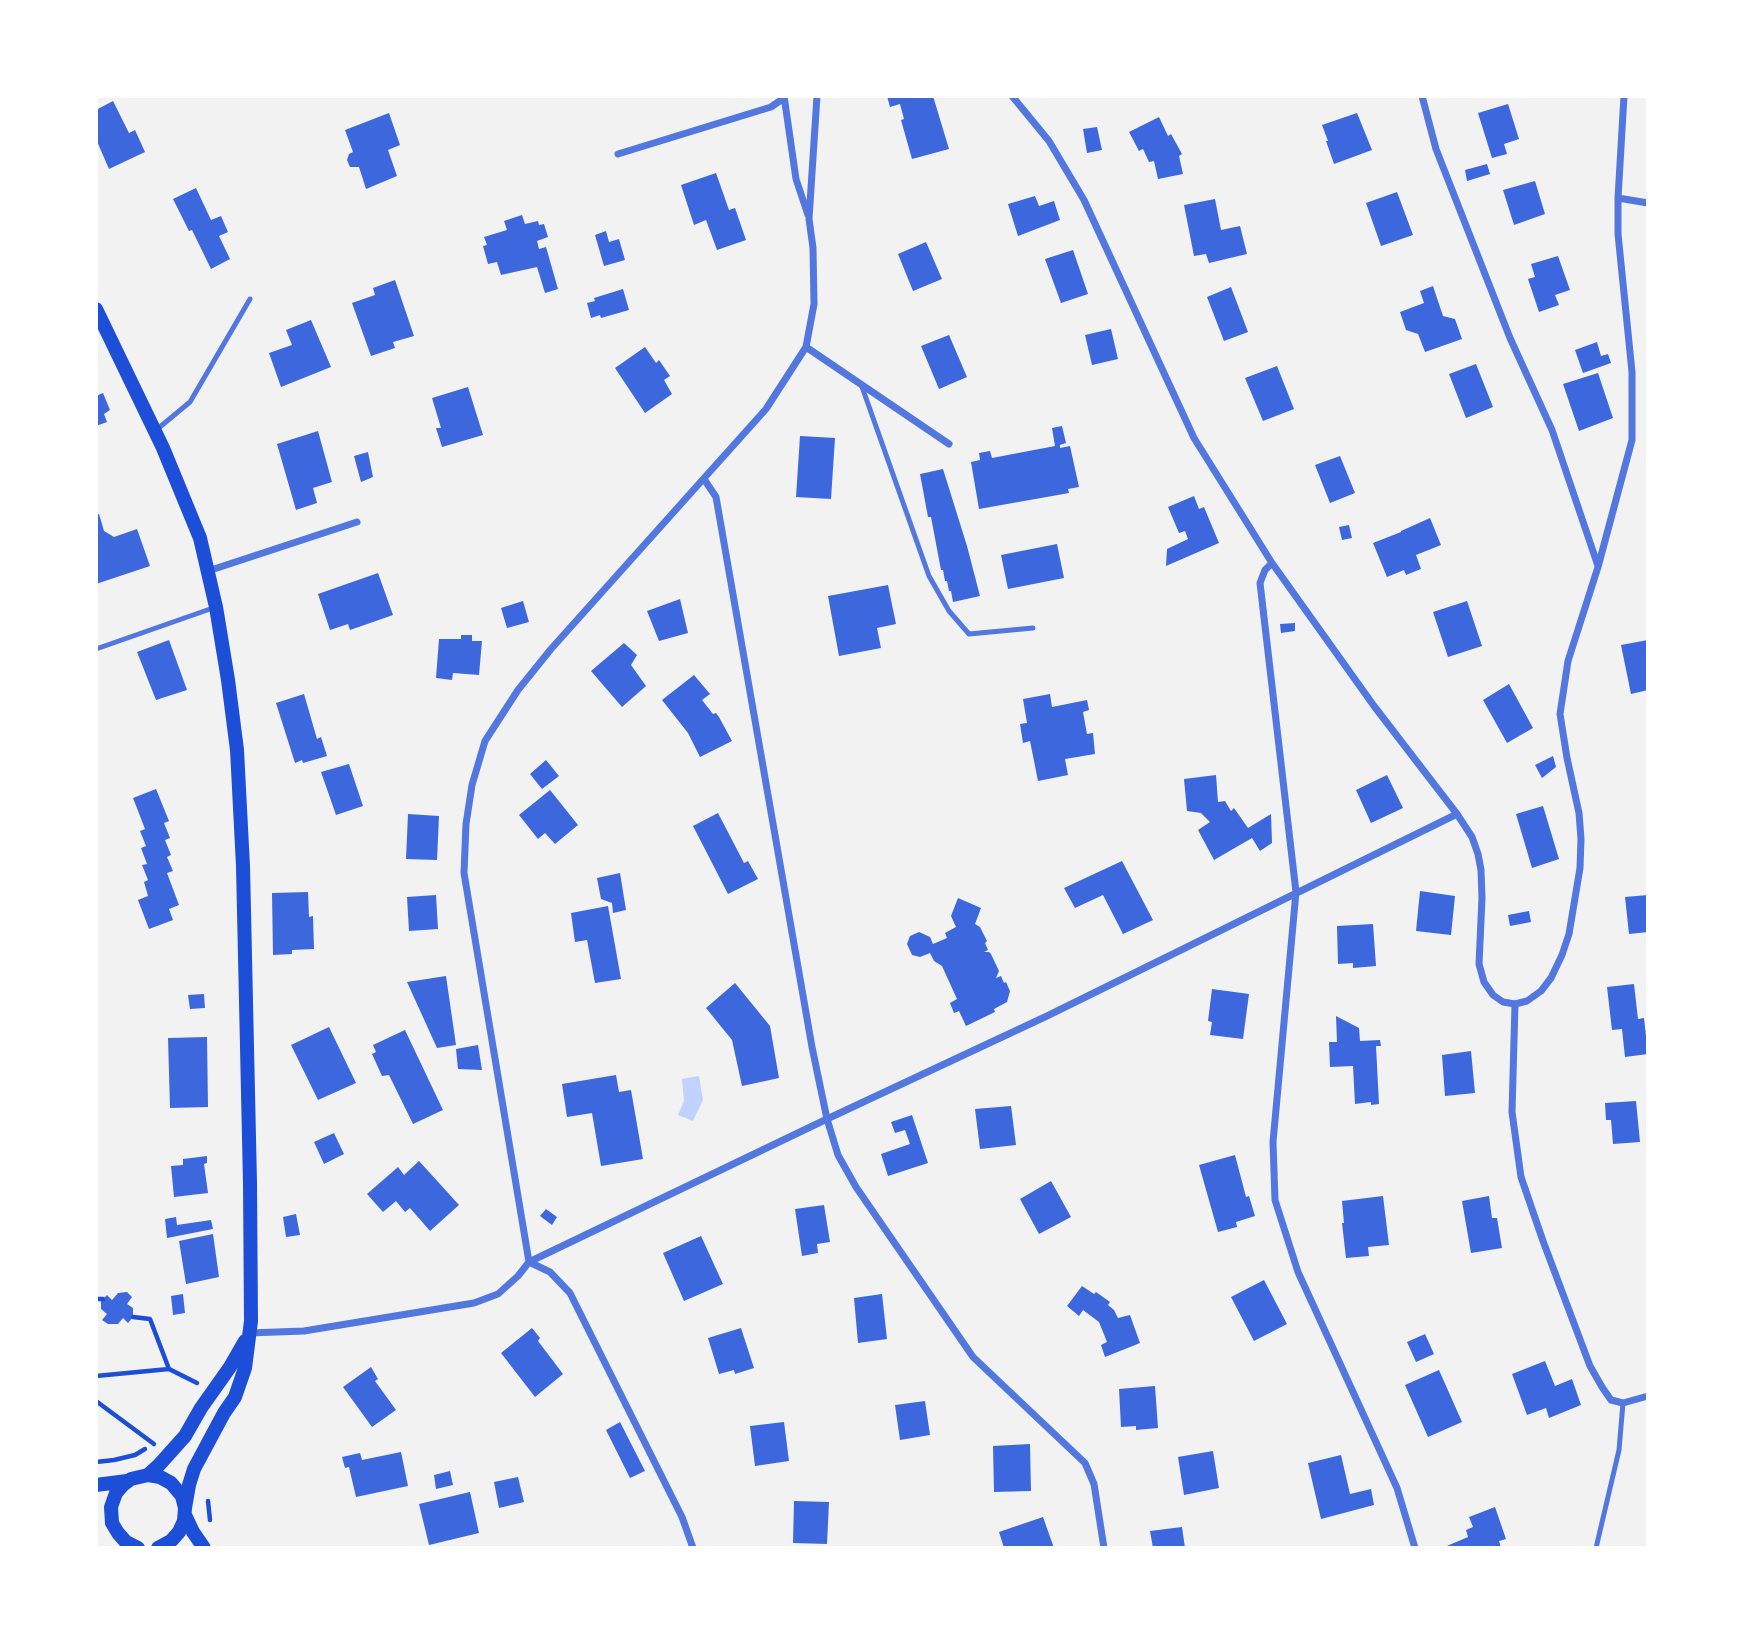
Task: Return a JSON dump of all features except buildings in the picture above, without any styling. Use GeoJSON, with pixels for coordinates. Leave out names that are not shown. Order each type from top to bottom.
{"type":"FeatureCollection","features":[{"type":"Feature","properties":{"kind":"main road"},"geometry":{"type":"LineString","coordinates":[[96,309],[155,431],[200,538],[216,607],[228,680],[236,750],[243,866],[252,1276],[245,1368],[235,1397],[197,1463],[189,1485],[182,1527],[176,1537],[158,1548]]}},
{"type":"Feature","properties":{"kind":"main road"},"geometry":{"type":"LineString","coordinates":[[148,1475],[185,1436],[249,1334]]}},
{"type":"Feature","properties":{"kind":"main road"},"geometry":{"type":"LineString","coordinates":[[96,1485],[148,1475],[171,1483],[182,1496],[193,1532],[204,1548]]}},
{"type":"Feature","properties":{"kind":"main road"},"geometry":{"type":"LineString","coordinates":[[127,1481],[112,1502],[112,1522],[121,1538],[138,1548]]}},
{"type":"Feature","properties":{"kind":"main road"},"geometry":{"type":"LineString","coordinates":[[98,1516],[112,1522]]}},
{"type":"Feature","properties":{"kind":"street"},"geometry":{"type":"LineString","coordinates":[[529,1262],[464,873],[466,824],[472,785],[485,741],[518,690],[551,649],[766,409],[806,346],[814,304],[810,219],[817,96]]}},
{"type":"Feature","properties":{"kind":"street"},"geometry":{"type":"LineString","coordinates":[[1012,96],[1049,141],[1084,200],[1194,438],[1272,564],[1472,837],[1481,870],[1479,964],[1484,982],[1493,995],[1503,1002],[1515,1004],[1527,1001],[1541,991],[1551,978],[1569,934],[1580,868],[1581,839],[1579,813],[1560,714],[1568,660],[1598,567],[1632,440],[1632,372],[1618,234],[1624,96]]}},
{"type":"Feature","properties":{"kind":"street"},"geometry":{"type":"LineString","coordinates":[[1422,96],[1436,149],[1510,338],[1552,430],[1598,567]]}},
{"type":"Feature","properties":{"kind":"street"},"geometry":{"type":"LineString","coordinates":[[618,154],[771,107],[784,97],[796,179],[810,219]]}},
{"type":"Feature","properties":{"kind":"street"},"geometry":{"type":"LineString","coordinates":[[1618,198],[1648,203]]}},
{"type":"Feature","properties":{"kind":"street"},"geometry":{"type":"LineString","coordinates":[[806,346],[949,444]]}},
{"type":"Feature","properties":{"kind":"street"},"geometry":{"type":"LineString","coordinates":[[704,479],[716,497],[805,1006],[827,1119],[838,1155],[856,1187],[973,1357],[1086,1463],[1094,1484],[1104,1548]]}},
{"type":"Feature","properties":{"kind":"street"},"geometry":{"type":"LineString","coordinates":[[208,572],[356,522]]}},
{"type":"Feature","properties":{"kind":"street"},"geometry":{"type":"LineString","coordinates":[[1272,564],[1265,570],[1260,583],[1296,892],[1273,1142],[1275,1200],[1298,1272],[1397,1488],[1415,1548]]}},
{"type":"Feature","properties":{"kind":"street"},"geometry":{"type":"LineString","coordinates":[[249,1334],[304,1331],[474,1303],[498,1294],[529,1262],[1047,1016],[1457,814]]}},
{"type":"Feature","properties":{"kind":"street"},"geometry":{"type":"LineString","coordinates":[[1515,1004],[1512,1112],[1521,1177],[1590,1366],[1611,1400],[1623,1403],[1648,1396]]}},
{"type":"Feature","properties":{"kind":"street"},"geometry":{"type":"LineString","coordinates":[[529,1262],[550,1272],[570,1293],[682,1517],[693,1548]]}},
{"type":"Feature","properties":{"kind":"lane"},"geometry":{"type":"LineString","coordinates":[[155,431],[190,402],[250,299]]}},
{"type":"Feature","properties":{"kind":"lane"},"geometry":{"type":"LineString","coordinates":[[861,384],[929,576],[949,611],[969,634],[1033,628]]}},
{"type":"Feature","properties":{"kind":"lane"},"geometry":{"type":"LineString","coordinates":[[96,649],[216,607]]}},
{"type":"Feature","properties":{"kind":"lane"},"geometry":{"type":"LineString","coordinates":[[1596,1548],[1619,1450],[1623,1403]]}},
{"type":"Feature","properties":{"kind":"path"},"geometry":{"type":"LineString","coordinates":[[96,1299],[103,1299]]}},
{"type":"Feature","properties":{"kind":"path"},"geometry":{"type":"LineString","coordinates":[[133,1317],[150,1319],[169,1369]]}},
{"type":"Feature","properties":{"kind":"path"},"geometry":{"type":"LineString","coordinates":[[96,1376],[169,1369],[203,1386]]}},
{"type":"Feature","properties":{"kind":"path"},"geometry":{"type":"LineString","coordinates":[[96,1409],[98,1403],[170,1454]]}},
{"type":"Feature","properties":{"kind":"path"},"geometry":{"type":"LineString","coordinates":[[96,1462],[135,1455],[154,1444]]}},
{"type":"Feature","properties":{"kind":"path"},"geometry":{"type":"LineString","coordinates":[[208,1495],[213,1527]]}},
{"type":"Feature","properties":{"kind":"water"},"geometry":{"type":"Polygon","coordinates":[[[699,1076],[703,1100],[693,1121],[678,1115],[684,1101],[682,1079],[699,1076]]]}}]}
